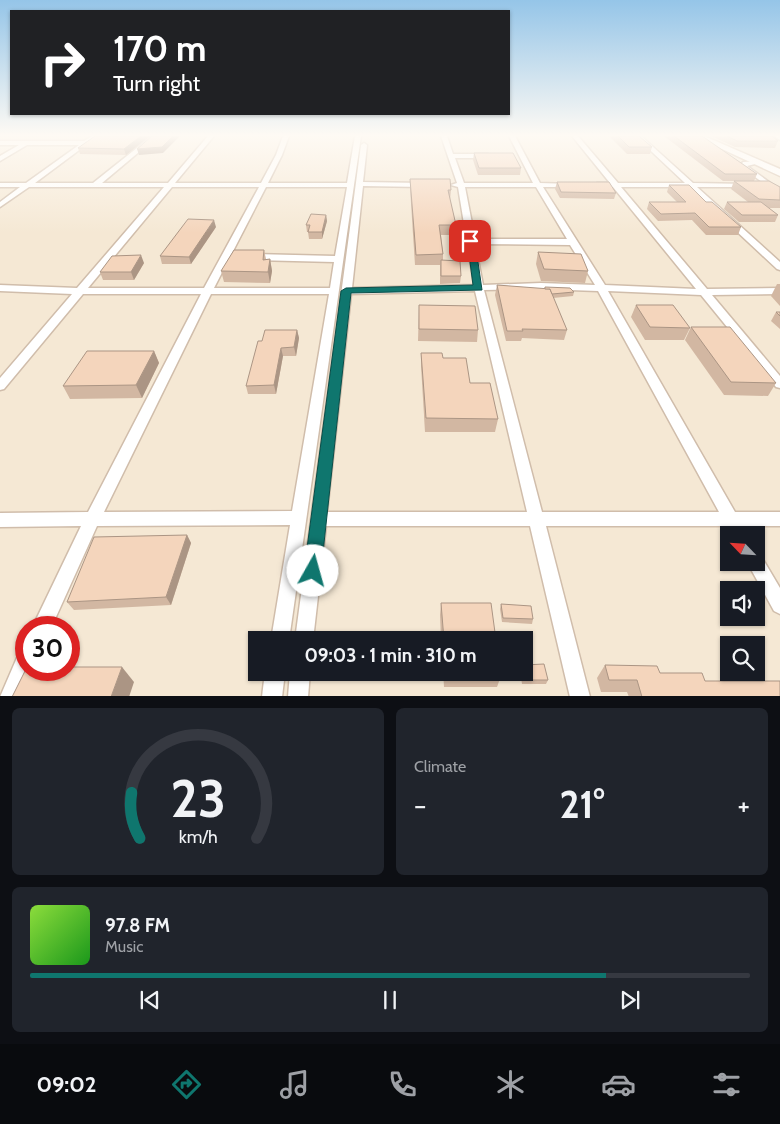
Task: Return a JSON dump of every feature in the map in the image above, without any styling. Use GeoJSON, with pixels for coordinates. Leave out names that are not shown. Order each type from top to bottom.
{"type":"FeatureCollection","features":[{"type":"Feature","properties":{"kind":"street"},"geometry":{"type":"LineString","coordinates":[[0,205],[49,168]]}},
{"type":"Feature","properties":{"kind":"street"},"geometry":{"type":"LineString","coordinates":[[95,185],[115,168]]}},
{"type":"Feature","properties":{"kind":"street"},"geometry":{"type":"LineString","coordinates":[[0,386],[184,168]]}},
{"type":"Feature","properties":{"kind":"street"},"geometry":{"type":"LineString","coordinates":[[47,616],[92,520],[209,289],[236,256],[271,168]]}},
{"type":"Feature","properties":{"kind":"street"},"geometry":{"type":"LineString","coordinates":[[281,631],[299,518],[340,291],[356,168]]}},
{"type":"Feature","properties":{"kind":"street"},"geometry":{"type":"LineString","coordinates":[[305,631],[319,518],[340,291],[339,259],[358,168]]}},
{"type":"Feature","properties":{"kind":"street"},"geometry":{"type":"LineString","coordinates":[[456,168],[461,185],[479,288],[580,696]]}},
{"type":"Feature","properties":{"kind":"street"},"geometry":{"type":"LineString","coordinates":[[527,168],[602,289],[734,526]]}},
{"type":"Feature","properties":{"kind":"street"},"geometry":{"type":"LineString","coordinates":[[601,168],[780,384]]}},
{"type":"Feature","properties":{"kind":"street"},"geometry":{"type":"LineString","coordinates":[[672,168],[780,267]]}},
{"type":"Feature","properties":{"kind":"street"},"geometry":{"type":"LineString","coordinates":[[746,168],[780,193]]}},
{"type":"Feature","properties":{"kind":"street"},"geometry":{"type":"LineString","coordinates":[[0,184],[433,185]]}},
{"type":"Feature","properties":{"kind":"street"},"geometry":{"type":"LineString","coordinates":[[442,185],[576,185]]}},
{"type":"Feature","properties":{"kind":"street"},"geometry":{"type":"LineString","coordinates":[[585,185],[780,185]]}},
{"type":"Feature","properties":{"kind":"street"},"geometry":{"type":"LineString","coordinates":[[470,241],[573,242]]}},
{"type":"Feature","properties":{"kind":"street"},"geometry":{"type":"LineString","coordinates":[[236,256],[339,259]]}},
{"type":"Feature","properties":{"kind":"street"},"geometry":{"type":"LineString","coordinates":[[0,288],[80,291],[209,289],[340,291],[541,286],[702,292],[780,292]]}},
{"type":"Feature","properties":{"kind":"street"},"geometry":{"type":"LineString","coordinates":[[0,520],[299,518]]}},
{"type":"Feature","properties":{"kind":"street"},"geometry":{"type":"LineString","coordinates":[[319,518],[780,519]]}},
{"type":"Feature","properties":{"kind":"street"},"geometry":{"type":"LineString","coordinates":[[760,571],[780,605]]}},
{"type":"Feature","properties":{"kind":"street"},"geometry":{"type":"LineString","coordinates":[[9,696],[16,681]]}},
{"type":"Feature","properties":{"kind":"street"},"geometry":{"type":"LineString","coordinates":[[272,696],[274,681]]}},
{"type":"Feature","properties":{"kind":"street"},"geometry":{"type":"LineString","coordinates":[[298,696],[299,681]]}},
{"type":"Feature","properties":{"kind":"shaded area"},"geometry":{"type":"Polygon","coordinates":[[[0,168],[780,168],[780,696],[0,696],[0,168]]]}},
{"type":"Feature","properties":{"kind":"building"},"geometry":{"type":"Polygon","coordinates":[[[718,168],[749,168],[757,174],[725,174],[718,168]]]}},
{"type":"Feature","properties":{"kind":"building"},"geometry":{"type":"Polygon","coordinates":[[[410,179],[450,179],[451,190],[448,190],[456,225],[439,225],[443,254],[416,255],[410,179]]]}},
{"type":"Feature","properties":{"kind":"building"},"geometry":{"type":"Polygon","coordinates":[[[734,181],[769,181],[780,187],[780,200],[759,199],[734,181]]]}},
{"type":"Feature","properties":{"kind":"building"},"geometry":{"type":"Polygon","coordinates":[[[557,182],[609,182],[616,193],[561,192],[557,182]]]}},
{"type":"Feature","properties":{"kind":"building"},"geometry":{"type":"Polygon","coordinates":[[[669,185],[689,185],[706,202],[712,202],[741,227],[709,227],[695,213],[661,214],[649,202],[686,202],[669,185]]]}},
{"type":"Feature","properties":{"kind":"building"},"geometry":{"type":"Polygon","coordinates":[[[727,202],[761,202],[778,215],[742,215],[727,202]]]}},
{"type":"Feature","properties":{"kind":"building"},"geometry":{"type":"Polygon","coordinates":[[[311,214],[326,215],[322,232],[308,232],[310,225],[306,225],[311,214]]]}},
{"type":"Feature","properties":{"kind":"building"},"geometry":{"type":"Polygon","coordinates":[[[188,219],[214,220],[189,257],[160,256],[188,219]]]}},
{"type":"Feature","properties":{"kind":"building"},"geometry":{"type":"Polygon","coordinates":[[[234,250],[264,250],[263,260],[270,259],[268,272],[221,271],[234,250]]]}},
{"type":"Feature","properties":{"kind":"building"},"geometry":{"type":"Polygon","coordinates":[[[538,252],[581,254],[588,271],[544,269],[538,252]]]}},
{"type":"Feature","properties":{"kind":"building"},"geometry":{"type":"Polygon","coordinates":[[[141,255],[131,272],[100,272],[112,256],[141,255]]]}},
{"type":"Feature","properties":{"kind":"building"},"geometry":{"type":"Polygon","coordinates":[[[441,260],[460,261],[461,276],[441,276],[441,260]]]}},
{"type":"Feature","properties":{"kind":"building"},"geometry":{"type":"Polygon","coordinates":[[[497,285],[550,289],[567,330],[522,329],[523,331],[507,331],[497,285]]]}},
{"type":"Feature","properties":{"kind":"building"},"geometry":{"type":"Polygon","coordinates":[[[545,287],[570,288],[574,292],[552,294],[550,289],[545,289],[545,287]]]}},
{"type":"Feature","properties":{"kind":"building"},"geometry":{"type":"Polygon","coordinates":[[[419,305],[475,306],[478,330],[419,329],[419,305]]]}},
{"type":"Feature","properties":{"kind":"building"},"geometry":{"type":"Polygon","coordinates":[[[636,305],[673,305],[690,328],[650,327],[636,305]]]}},
{"type":"Feature","properties":{"kind":"building"},"geometry":{"type":"Polygon","coordinates":[[[691,327],[730,327],[776,383],[731,382],[691,327]]]}},
{"type":"Feature","properties":{"kind":"building"},"geometry":{"type":"Polygon","coordinates":[[[265,330],[297,330],[294,347],[281,348],[274,385],[246,386],[258,341],[262,341],[265,330]]]}},
{"type":"Feature","properties":{"kind":"building"},"geometry":{"type":"Polygon","coordinates":[[[87,351],[154,351],[136,385],[63,386],[87,351]]]}},
{"type":"Feature","properties":{"kind":"building"},"geometry":{"type":"Polygon","coordinates":[[[421,353],[442,353],[443,358],[466,358],[470,383],[490,383],[498,419],[426,418],[421,353]]]}},
{"type":"Feature","properties":{"kind":"building"},"geometry":{"type":"Polygon","coordinates":[[[187,535],[166,597],[67,602],[94,537],[187,535]]]}},
{"type":"Feature","properties":{"kind":"building"},"geometry":{"type":"Polygon","coordinates":[[[441,603],[491,603],[495,631],[443,631],[441,603]]]}},
{"type":"Feature","properties":{"kind":"building"},"geometry":{"type":"Polygon","coordinates":[[[501,604],[531,606],[533,619],[503,618],[501,604]]]}},
{"type":"Feature","properties":{"kind":"building"},"geometry":{"type":"Polygon","coordinates":[[[544,664],[548,680],[533,680],[533,665],[544,664]]]}},
{"type":"Feature","properties":{"kind":"building"},"geometry":{"type":"Polygon","coordinates":[[[605,665],[657,666],[660,673],[702,673],[705,681],[780,681],[780,696],[642,696],[637,680],[609,680],[605,665]]]}},
{"type":"Feature","properties":{"kind":"building"},"geometry":{"type":"Polygon","coordinates":[[[80,667],[122,667],[111,696],[12,696],[20,681],[80,681],[80,667]]]}},
{"type":"Feature","properties":{"kind":"route"},"geometry":{"type":"LineString","coordinates":[[313,571],[346,291],[479,288],[470,241]]}}]}
